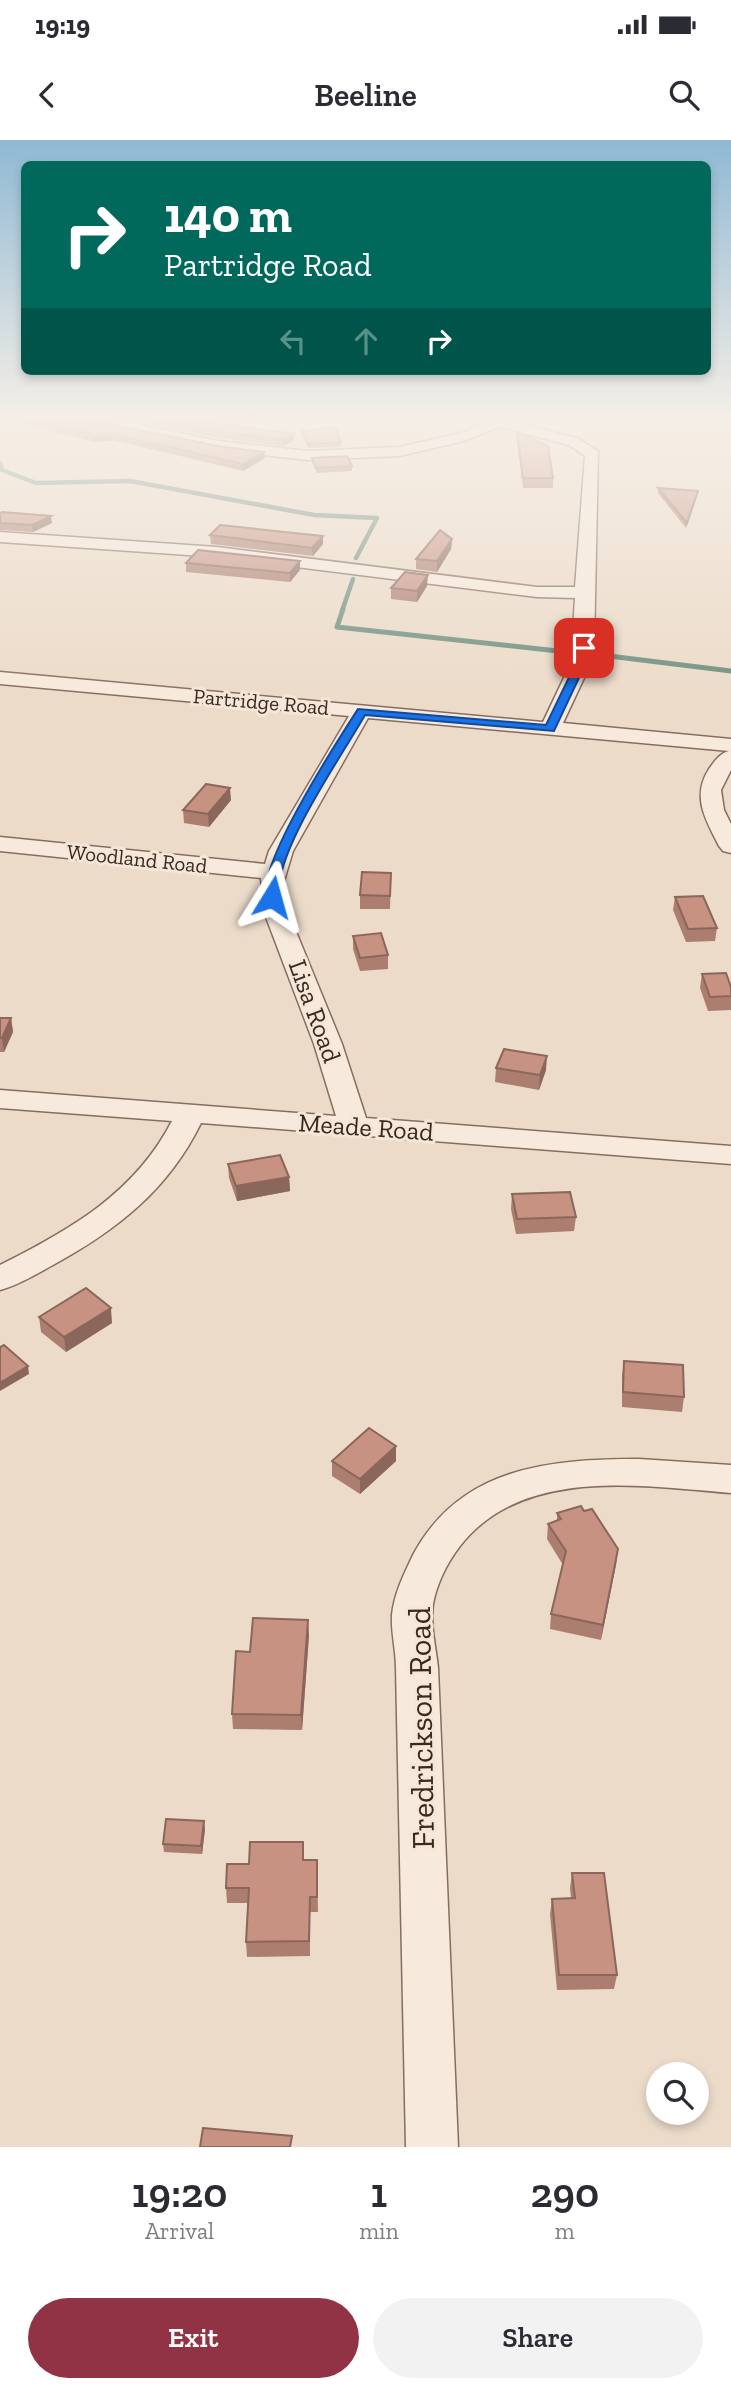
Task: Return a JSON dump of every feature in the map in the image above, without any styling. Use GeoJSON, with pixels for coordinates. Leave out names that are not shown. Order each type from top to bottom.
{"type":"FeatureCollection","features":[{"type":"Feature","properties":{"kind":"street"},"geometry":{"type":"LineString","coordinates":[[550,729],[581,663],[584,648],[584,593],[589,511]]}},
{"type":"Feature","properties":{"kind":"street"},"geometry":{"type":"LineString","coordinates":[[0,537],[217,552],[537,592],[584,593]]}},
{"type":"Feature","properties":{"kind":"street","name":"Partridge Road"},"geometry":{"type":"LineString","coordinates":[[0,678],[731,746]]}},
{"type":"Feature","properties":{"kind":"street","name":"Lisa Road"},"geometry":{"type":"LineString","coordinates":[[354,1126],[328,1044],[274,905],[271,884],[281,851],[362,711]]}},
{"type":"Feature","properties":{"kind":"street"},"geometry":{"type":"LineString","coordinates":[[731,757],[717,771],[708,786],[711,805],[731,846]]}},
{"type":"Feature","properties":{"kind":"street","name":"Woodland Road"},"geometry":{"type":"LineString","coordinates":[[0,844],[274,872]]}},
{"type":"Feature","properties":{"kind":"street","name":"Meade Road"},"geometry":{"type":"LineString","coordinates":[[0,1099],[731,1155]]}},
{"type":"Feature","properties":{"kind":"street"},"geometry":{"type":"LineString","coordinates":[[0,1279],[88,1232],[135,1198],[178,1144],[191,1113]]}},
{"type":"Feature","properties":{"kind":"street","name":"Fredrickson Road"},"geometry":{"type":"LineString","coordinates":[[432,2147],[418,1682],[412,1615],[425,1567],[450,1530],[487,1498],[536,1480],[592,1475],[685,1475],[731,1479]]}},
{"type":"Feature","properties":{"kind":"building"},"geometry":{"type":"Polygon","coordinates":[[[677,511],[691,511],[687,523],[677,511]]]}},
{"type":"Feature","properties":{"kind":"building"},"geometry":{"type":"Polygon","coordinates":[[[2,512],[51,516],[32,525],[0,523],[2,512]]]}},
{"type":"Feature","properties":{"kind":"building"},"geometry":{"type":"Polygon","coordinates":[[[220,525],[323,536],[312,548],[210,535],[220,525]]]}},
{"type":"Feature","properties":{"kind":"building"},"geometry":{"type":"Polygon","coordinates":[[[440,530],[452,539],[437,561],[416,559],[440,530]]]}},
{"type":"Feature","properties":{"kind":"building"},"geometry":{"type":"Polygon","coordinates":[[[198,550],[300,561],[290,573],[186,563],[198,550]]]}},
{"type":"Feature","properties":{"kind":"building"},"geometry":{"type":"Polygon","coordinates":[[[405,572],[428,575],[417,591],[391,588],[405,572]]]}},
{"type":"Feature","properties":{"kind":"building"},"geometry":{"type":"Polygon","coordinates":[[[206,784],[230,788],[208,814],[183,810],[206,784]]]}},
{"type":"Feature","properties":{"kind":"building"},"geometry":{"type":"Polygon","coordinates":[[[362,872],[391,873],[390,896],[360,895],[362,872]]]}},
{"type":"Feature","properties":{"kind":"building"},"geometry":{"type":"Polygon","coordinates":[[[703,896],[717,928],[688,929],[675,897],[703,896]]]}},
{"type":"Feature","properties":{"kind":"building"},"geometry":{"type":"Polygon","coordinates":[[[381,933],[388,955],[360,958],[353,936],[381,933]]]}},
{"type":"Feature","properties":{"kind":"building"},"geometry":{"type":"Polygon","coordinates":[[[726,973],[731,996],[710,997],[702,974],[726,973]]]}},
{"type":"Feature","properties":{"kind":"building"},"geometry":{"type":"Polygon","coordinates":[[[0,1018],[11,1018],[2,1038],[0,1038],[0,1018]]]}},
{"type":"Feature","properties":{"kind":"building"},"geometry":{"type":"Polygon","coordinates":[[[504,1049],[547,1056],[540,1075],[496,1068],[504,1049]]]}},
{"type":"Feature","properties":{"kind":"building"},"geometry":{"type":"Polygon","coordinates":[[[280,1155],[289,1177],[236,1186],[228,1164],[280,1155]]]}},
{"type":"Feature","properties":{"kind":"building"},"geometry":{"type":"Polygon","coordinates":[[[570,1192],[576,1217],[517,1219],[512,1194],[570,1192]]]}},
{"type":"Feature","properties":{"kind":"building"},"geometry":{"type":"Polygon","coordinates":[[[86,1288],[111,1308],[64,1337],[39,1317],[86,1288]]]}},
{"type":"Feature","properties":{"kind":"building"},"geometry":{"type":"Polygon","coordinates":[[[4,1345],[28,1366],[0,1383],[0,1347],[4,1345]]]}},
{"type":"Feature","properties":{"kind":"building"},"geometry":{"type":"Polygon","coordinates":[[[624,1361],[683,1365],[684,1397],[623,1392],[624,1361]]]}},
{"type":"Feature","properties":{"kind":"building"},"geometry":{"type":"Polygon","coordinates":[[[369,1428],[396,1446],[360,1479],[332,1461],[369,1428]]]}},
{"type":"Feature","properties":{"kind":"building"},"geometry":{"type":"Polygon","coordinates":[[[581,1506],[584,1511],[592,1509],[618,1549],[603,1625],[551,1614],[566,1551],[548,1524],[561,1519],[557,1513],[581,1506]]]}},
{"type":"Feature","properties":{"kind":"building"},"geometry":{"type":"Polygon","coordinates":[[[253,1618],[308,1620],[301,1715],[232,1714],[236,1651],[250,1652],[253,1618]]]}},
{"type":"Feature","properties":{"kind":"building"},"geometry":{"type":"Polygon","coordinates":[[[166,1819],[204,1821],[201,1846],[163,1844],[166,1819]]]}},
{"type":"Feature","properties":{"kind":"building"},"geometry":{"type":"Polygon","coordinates":[[[250,1842],[303,1842],[303,1860],[317,1860],[317,1897],[310,1897],[309,1941],[246,1942],[249,1888],[226,1888],[227,1864],[249,1864],[250,1842]]]}},
{"type":"Feature","properties":{"kind":"building"},"geometry":{"type":"Polygon","coordinates":[[[572,1873],[604,1873],[617,1975],[559,1975],[552,1899],[575,1898],[572,1873]]]}},
{"type":"Feature","properties":{"kind":"building"},"geometry":{"type":"Polygon","coordinates":[[[203,2128],[292,2136],[290,2147],[200,2147],[203,2128]]]}},
{"type":"Feature","properties":{"kind":"waterway"},"geometry":{"type":"LineString","coordinates":[[291,511],[314,515],[377,518],[356,558]]}},
{"type":"Feature","properties":{"kind":"waterway"},"geometry":{"type":"LineString","coordinates":[[342,611],[353,579]]}},
{"type":"Feature","properties":{"kind":"waterway"},"geometry":{"type":"LineString","coordinates":[[343,609],[337,627],[567,652]]}},
{"type":"Feature","properties":{"kind":"waterway"},"geometry":{"type":"LineString","coordinates":[[601,655],[731,671]]}},
{"type":"Feature","properties":{"kind":"route"},"geometry":{"type":"LineString","coordinates":[[272,897],[271,884],[281,851],[362,711],[550,729],[581,663],[584,648]]}}]}
